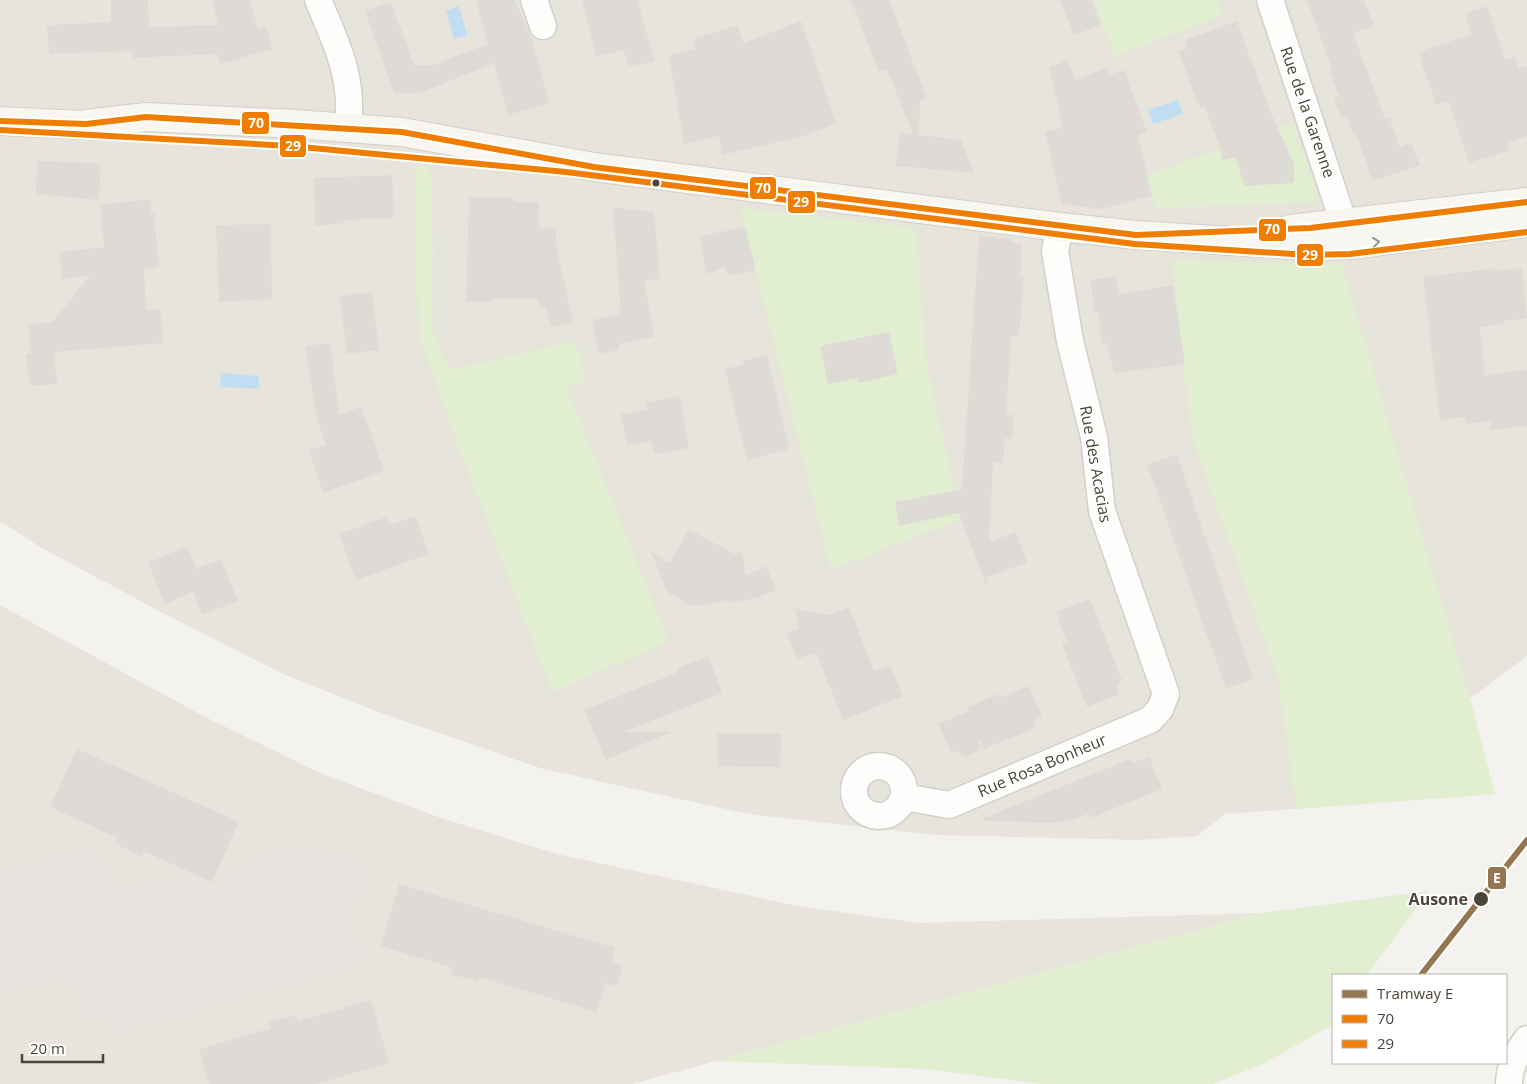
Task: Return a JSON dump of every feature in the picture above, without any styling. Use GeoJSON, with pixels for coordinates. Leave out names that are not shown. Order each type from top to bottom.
{"type":"FeatureCollection","features":[{"type":"Feature","properties":{"kind":"street"},"geometry":{"type":"LineString","coordinates":[[318,0],[344,63],[349,95],[347,135]]}},
{"type":"Feature","properties":{"kind":"street"},"geometry":{"type":"LineString","coordinates":[[534,0],[543,26]]}},
{"type":"Feature","properties":{"kind":"street","name":"Rue de la Garenne"},"geometry":{"type":"LineString","coordinates":[[1270,0],[1347,234]]}},
{"type":"Feature","properties":{"kind":"street"},"geometry":{"type":"LineString","coordinates":[[0,120],[347,135],[1060,227],[1136,235],[1310,246],[1347,234],[1527,202]]}},
{"type":"Feature","properties":{"kind":"street"},"geometry":{"type":"LineString","coordinates":[[1347,234],[1527,223]]}},
{"type":"Feature","properties":{"kind":"street","name":"Rue des Acacias"},"geometry":{"type":"LineString","coordinates":[[1060,227],[1055,250],[1070,341],[1094,436],[1102,512],[1166,694]]}},
{"type":"Feature","properties":{"kind":"street","name":"Rue Rosa Bonheur"},"geometry":{"type":"LineString","coordinates":[[904,797],[949,805],[1150,720],[1160,709],[1166,694]]}},
{"type":"Feature","properties":{"kind":"street"},"geometry":{"type":"LineString","coordinates":[[1509,1084],[1509,1074],[1517,1053],[1527,1039]]}},
{"type":"Feature","properties":{"kind":"shaded area"},"geometry":{"type":"Polygon","coordinates":[[[0,0],[1527,0],[1527,656],[1470,699],[1495,794],[1225,814],[1197,836],[1139,840],[935,835],[749,814],[543,769],[381,713],[283,674],[161,612],[42,548],[0,521],[0,0]]]}},
{"type":"Feature","properties":{"kind":"shaded area"},"geometry":{"type":"Polygon","coordinates":[[[0,605],[203,716],[320,773],[441,818],[557,854],[797,906],[919,923],[1261,913],[632,1084],[0,1084],[0,605]]]}},
{"type":"Feature","properties":{"kind":"shaded area"},"geometry":{"type":"Polygon","coordinates":[[[295,844],[370,867],[353,921],[364,963],[114,1032],[108,1010],[79,1017],[68,976],[1,994],[0,873],[99,845],[113,894],[181,875],[219,893],[231,868],[295,844]]]}},
{"type":"Feature","properties":{"kind":"green space"},"geometry":{"type":"Polygon","coordinates":[[[1094,0],[1217,0],[1223,15],[1115,56],[1094,0]]]}},
{"type":"Feature","properties":{"kind":"green space"},"geometry":{"type":"Polygon","coordinates":[[[1291,123],[1320,202],[1155,208],[1147,175],[1291,123]]]}},
{"type":"Feature","properties":{"kind":"green space"},"geometry":{"type":"Polygon","coordinates":[[[414,165],[430,168],[434,252],[433,332],[449,370],[576,341],[585,382],[566,387],[669,641],[552,692],[464,461],[419,336],[414,165]]]}},
{"type":"Feature","properties":{"kind":"green space"},"geometry":{"type":"Polygon","coordinates":[[[740,208],[916,228],[926,361],[961,519],[831,570],[740,208]]]}},
{"type":"Feature","properties":{"kind":"green space"},"geometry":{"type":"Polygon","coordinates":[[[1172,260],[1342,265],[1470,699],[1495,794],[1296,809],[1278,678],[1192,437],[1172,260]]]}},
{"type":"Feature","properties":{"kind":"green space"},"geometry":{"type":"Polygon","coordinates":[[[1429,891],[1368,974],[1332,974],[1332,1023],[1330,1026],[1263,1064],[1213,1084],[1042,1084],[925,1069],[716,1061],[1261,913],[1429,891]]]}},
{"type":"Feature","properties":{"kind":"water"},"geometry":{"type":"Polygon","coordinates":[[[459,6],[467,35],[454,39],[446,11],[459,6]]]}},
{"type":"Feature","properties":{"kind":"water"},"geometry":{"type":"Polygon","coordinates":[[[1178,100],[1183,114],[1153,124],[1148,110],[1178,100]]]}},
{"type":"Feature","properties":{"kind":"water"},"geometry":{"type":"Polygon","coordinates":[[[221,373],[258,376],[260,389],[220,387],[221,373]]]}},
{"type":"Feature","properties":{"kind":"building"},"geometry":{"type":"Polygon","coordinates":[[[111,0],[148,0],[149,27],[219,25],[212,0],[250,0],[258,29],[266,27],[273,49],[220,64],[217,54],[132,58],[132,51],[49,54],[47,25],[111,22],[111,0]]]}},
{"type":"Feature","properties":{"kind":"building"},"geometry":{"type":"Polygon","coordinates":[[[476,0],[515,0],[532,40],[549,103],[508,115],[494,63],[420,93],[394,93],[365,11],[391,2],[414,65],[433,65],[488,44],[476,0]]]}},
{"type":"Feature","properties":{"kind":"building"},"geometry":{"type":"Polygon","coordinates":[[[582,0],[637,0],[655,62],[628,66],[624,50],[596,57],[582,0]]]}},
{"type":"Feature","properties":{"kind":"building"},"geometry":{"type":"Polygon","coordinates":[[[851,0],[889,0],[927,98],[920,100],[919,135],[961,140],[974,173],[896,166],[900,133],[913,134],[887,69],[879,72],[851,0]]]}},
{"type":"Feature","properties":{"kind":"building"},"geometry":{"type":"Polygon","coordinates":[[[1060,0],[1091,0],[1101,25],[1074,35],[1060,0]]]}},
{"type":"Feature","properties":{"kind":"building"},"geometry":{"type":"Polygon","coordinates":[[[1307,0],[1364,0],[1374,26],[1353,33],[1385,119],[1389,117],[1400,147],[1411,143],[1420,165],[1373,181],[1355,131],[1352,132],[1347,117],[1342,119],[1334,99],[1339,96],[1329,70],[1332,69],[1307,0]]]}},
{"type":"Feature","properties":{"kind":"building"},"geometry":{"type":"Polygon","coordinates":[[[1487,6],[1505,60],[1515,57],[1519,68],[1527,66],[1527,136],[1507,143],[1509,150],[1469,163],[1448,101],[1436,105],[1418,52],[1472,34],[1465,13],[1487,6]]]}},
{"type":"Feature","properties":{"kind":"building"},"geometry":{"type":"Polygon","coordinates":[[[801,21],[836,124],[804,136],[722,155],[719,136],[684,144],[669,55],[696,49],[693,39],[737,25],[744,43],[801,21]]]}},
{"type":"Feature","properties":{"kind":"building"},"geometry":{"type":"Polygon","coordinates":[[[1237,21],[1270,111],[1294,163],[1294,183],[1244,186],[1236,157],[1222,160],[1220,148],[1205,107],[1201,108],[1198,104],[1178,51],[1187,48],[1185,40],[1237,21]]]}},
{"type":"Feature","properties":{"kind":"building"},"geometry":{"type":"Polygon","coordinates":[[[1067,60],[1076,80],[1107,68],[1110,75],[1124,70],[1147,132],[1138,135],[1152,196],[1102,209],[1062,204],[1045,132],[1063,127],[1049,68],[1067,60]]]}},
{"type":"Feature","properties":{"kind":"building"},"geometry":{"type":"Polygon","coordinates":[[[37,161],[101,163],[99,200],[36,194],[37,161]]]}},
{"type":"Feature","properties":{"kind":"building"},"geometry":{"type":"Polygon","coordinates":[[[392,175],[394,218],[343,220],[343,223],[315,226],[314,178],[392,175]]]}},
{"type":"Feature","properties":{"kind":"building"},"geometry":{"type":"Polygon","coordinates":[[[469,198],[513,198],[515,202],[539,202],[539,228],[556,227],[556,244],[573,323],[551,327],[546,308],[540,309],[538,298],[466,302],[469,198]]]}},
{"type":"Feature","properties":{"kind":"building"},"geometry":{"type":"Polygon","coordinates":[[[150,199],[151,213],[154,213],[159,267],[144,269],[146,310],[160,309],[163,343],[54,352],[57,384],[30,386],[26,354],[31,354],[28,324],[53,322],[90,275],[62,279],[59,252],[104,247],[100,205],[150,199]]]}},
{"type":"Feature","properties":{"kind":"building"},"geometry":{"type":"Polygon","coordinates":[[[613,207],[654,212],[660,279],[644,280],[654,337],[619,344],[619,350],[598,354],[592,320],[621,314],[613,207]]]}},
{"type":"Feature","properties":{"kind":"building"},"geometry":{"type":"Polygon","coordinates":[[[271,224],[272,299],[219,302],[216,225],[271,224]]]}},
{"type":"Feature","properties":{"kind":"building"},"geometry":{"type":"Polygon","coordinates":[[[745,227],[756,270],[728,276],[725,267],[706,274],[700,236],[745,227]]]}},
{"type":"Feature","properties":{"kind":"building"},"geometry":{"type":"Polygon","coordinates":[[[979,235],[1011,239],[1011,242],[1022,244],[1020,277],[1024,277],[1019,336],[1011,336],[1006,415],[1014,415],[1012,439],[1005,438],[1003,463],[993,462],[989,542],[1016,532],[1027,563],[987,577],[987,588],[959,513],[899,526],[895,502],[962,489],[979,235]]]}},
{"type":"Feature","properties":{"kind":"building"},"geometry":{"type":"Polygon","coordinates":[[[1497,268],[1498,271],[1522,268],[1527,318],[1504,321],[1504,324],[1480,327],[1485,375],[1527,370],[1527,426],[1491,430],[1490,421],[1466,424],[1465,417],[1440,420],[1423,277],[1497,268]]]}},
{"type":"Feature","properties":{"kind":"building"},"geometry":{"type":"Polygon","coordinates":[[[1116,276],[1119,294],[1173,285],[1185,364],[1114,373],[1107,343],[1102,344],[1098,312],[1094,313],[1091,280],[1116,276]]]}},
{"type":"Feature","properties":{"kind":"building"},"geometry":{"type":"Polygon","coordinates":[[[372,292],[379,350],[347,354],[340,296],[372,292]]]}},
{"type":"Feature","properties":{"kind":"building"},"geometry":{"type":"Polygon","coordinates":[[[889,332],[898,374],[858,383],[857,378],[828,384],[820,346],[889,332]]]}},
{"type":"Feature","properties":{"kind":"building"},"geometry":{"type":"Polygon","coordinates":[[[330,343],[339,415],[361,407],[384,471],[323,493],[309,450],[326,445],[316,415],[305,346],[330,343]]]}},
{"type":"Feature","properties":{"kind":"building"},"geometry":{"type":"Polygon","coordinates":[[[767,355],[789,449],[747,460],[725,369],[744,364],[743,361],[767,355]]]}},
{"type":"Feature","properties":{"kind":"building"},"geometry":{"type":"Polygon","coordinates":[[[680,396],[689,448],[654,454],[652,441],[627,445],[621,414],[647,410],[646,402],[680,396]]]}},
{"type":"Feature","properties":{"kind":"building"},"geometry":{"type":"Polygon","coordinates":[[[1177,454],[1253,679],[1226,689],[1147,464],[1177,454]]]}},
{"type":"Feature","properties":{"kind":"building"},"geometry":{"type":"Polygon","coordinates":[[[415,516],[429,554],[356,580],[339,534],[386,517],[389,525],[415,516]]]}},
{"type":"Feature","properties":{"kind":"building"},"geometry":{"type":"Polygon","coordinates":[[[689,529],[734,554],[742,552],[746,575],[766,566],[776,590],[756,598],[729,603],[729,600],[693,606],[667,592],[651,552],[670,563],[689,529]]]}},
{"type":"Feature","properties":{"kind":"building"},"geometry":{"type":"Polygon","coordinates":[[[187,546],[196,569],[221,559],[238,601],[202,615],[193,592],[165,604],[148,563],[187,546]]]}},
{"type":"Feature","properties":{"kind":"building"},"geometry":{"type":"Polygon","coordinates":[[[1090,599],[1122,680],[1117,687],[1119,694],[1087,707],[1062,644],[1067,642],[1056,612],[1090,599]]]}},
{"type":"Feature","properties":{"kind":"building"},"geometry":{"type":"Polygon","coordinates":[[[849,607],[874,671],[890,665],[903,696],[843,720],[816,653],[797,659],[787,633],[799,628],[795,609],[829,615],[849,607]]]}},
{"type":"Feature","properties":{"kind":"building"},"geometry":{"type":"Polygon","coordinates":[[[708,656],[722,693],[624,732],[671,732],[606,760],[584,710],[678,672],[677,669],[708,656]]]}},
{"type":"Feature","properties":{"kind":"building"},"geometry":{"type":"Polygon","coordinates":[[[1029,686],[1042,717],[1036,719],[1033,729],[984,749],[979,738],[979,751],[965,757],[957,751],[952,754],[938,724],[969,711],[968,707],[998,694],[999,698],[1029,686]]]}},
{"type":"Feature","properties":{"kind":"building"},"geometry":{"type":"Polygon","coordinates":[[[718,733],[781,734],[780,767],[718,766],[718,733]]]}},
{"type":"Feature","properties":{"kind":"building"},"geometry":{"type":"Polygon","coordinates":[[[77,749],[239,822],[212,882],[143,851],[141,856],[116,844],[118,838],[50,807],[77,749]]]}},
{"type":"Feature","properties":{"kind":"building"},"geometry":{"type":"Polygon","coordinates":[[[1149,757],[1162,789],[1090,818],[1088,814],[1068,821],[1046,823],[979,820],[1130,759],[1132,763],[1149,757]]]}},
{"type":"Feature","properties":{"kind":"building"},"geometry":{"type":"Polygon","coordinates":[[[399,884],[615,948],[611,962],[623,965],[616,986],[605,983],[597,1012],[479,977],[478,982],[451,974],[453,968],[381,946],[399,884]]]}},
{"type":"Feature","properties":{"kind":"building"},"geometry":{"type":"Polygon","coordinates":[[[371,1000],[389,1063],[316,1084],[209,1084],[199,1049],[271,1028],[269,1022],[296,1015],[298,1021],[371,1000]]]}},
{"type":"Feature","properties":{"kind":"tram line","name":"E"},"geometry":{"type":"LineString","coordinates":[[1422,974],[1527,840]]}},
{"type":"Feature","properties":{"kind":"transit line","name":"70"},"geometry":{"type":"LineString","coordinates":[[0,121],[86,124],[146,117],[402,132],[594,167],[1136,235],[1310,228],[1527,202]]}},
{"type":"Feature","properties":{"kind":"transit line","name":"29"},"geometry":{"type":"LineString","coordinates":[[0,130],[291,146],[566,172],[1135,244],[1308,255],[1350,254],[1527,232]]}},
{"type":"Feature","properties":{"kind":"place","name":"Ausone"},"geometry":{"type":"Point","coordinates":[1481,899]}}]}
